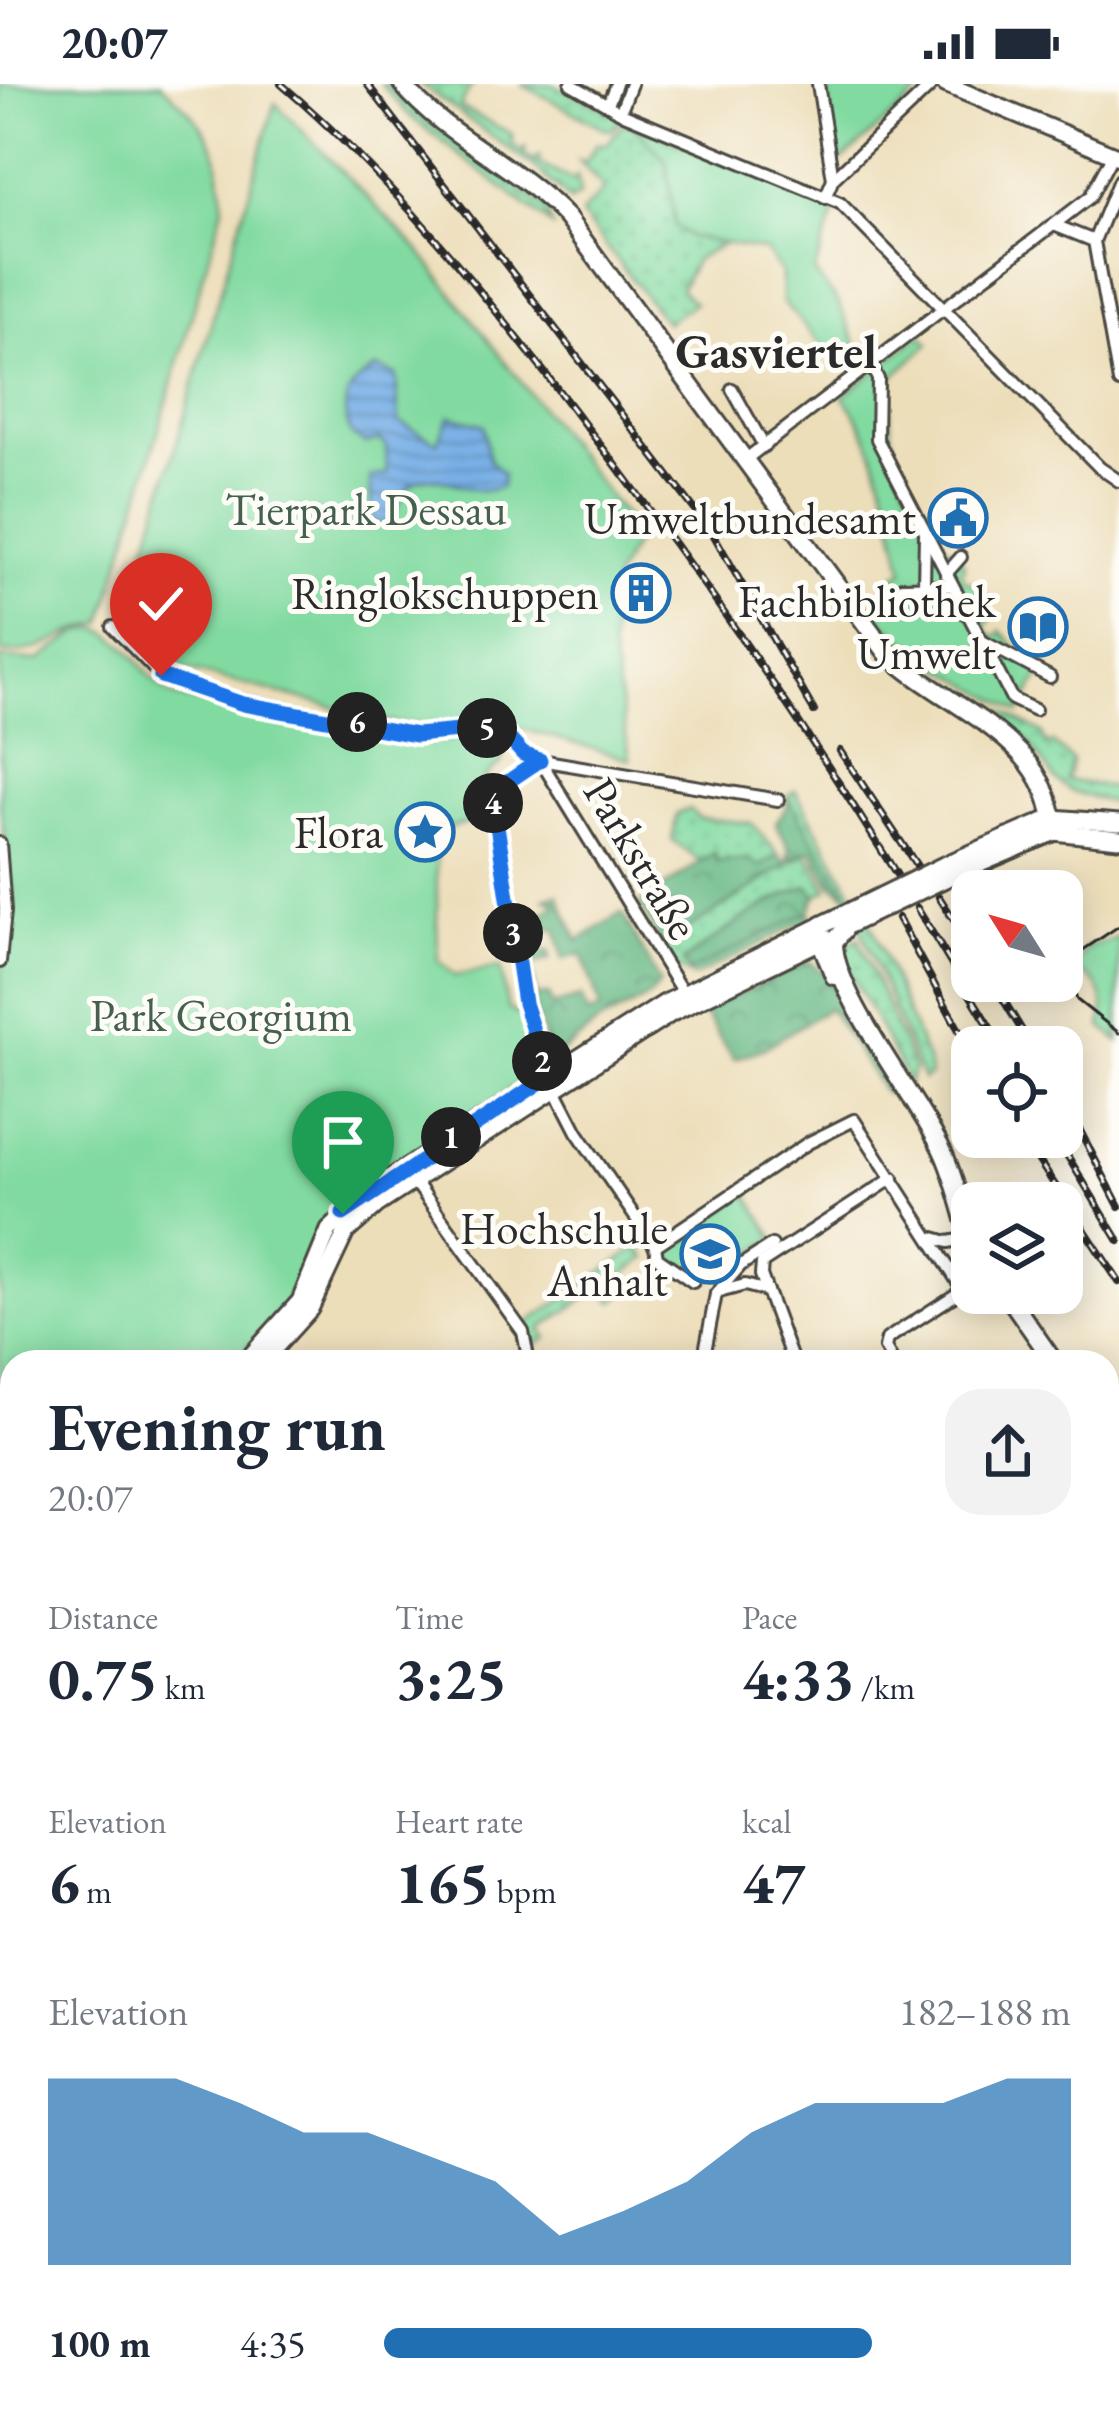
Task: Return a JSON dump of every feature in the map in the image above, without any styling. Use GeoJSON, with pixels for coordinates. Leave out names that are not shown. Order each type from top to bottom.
{"type":"FeatureCollection","features":[{"type":"Feature","properties":{"kind":"main road"},"geometry":{"type":"LineString","coordinates":[[402,84],[439,119],[515,169],[567,218],[887,652],[1020,749],[1041,778],[1057,827]]}},
{"type":"Feature","properties":{"kind":"main road"},"geometry":{"type":"LineString","coordinates":[[945,84],[1116,155]]}},
{"type":"Feature","properties":{"kind":"main road"},"geometry":{"type":"LineString","coordinates":[[256,1350],[300,1301],[324,1238],[343,1214],[551,1083],[672,1012],[945,872],[1057,827],[1119,823]]}},
{"type":"Feature","properties":{"kind":"main road"},"geometry":{"type":"LineString","coordinates":[[1057,827],[1119,839]]}},
{"type":"Feature","properties":{"kind":"main road"},"geometry":{"type":"LineString","coordinates":[[273,1350],[310,1309],[346,1232],[414,1180],[683,993],[834,928]]}},
{"type":"Feature","properties":{"kind":"main road"},"geometry":{"type":"LineString","coordinates":[[834,928],[859,1011],[920,1110],[954,1182]]}},
{"type":"Feature","properties":{"kind":"main road"},"geometry":{"type":"LineString","coordinates":[[1021,1314],[1046,1350]]}},
{"type":"Feature","properties":{"kind":"street"},"geometry":{"type":"LineString","coordinates":[[571,84],[840,203],[1100,469],[1119,481]]}},
{"type":"Feature","properties":{"kind":"street"},"geometry":{"type":"LineString","coordinates":[[609,101],[616,84]]}},
{"type":"Feature","properties":{"kind":"street"},"geometry":{"type":"LineString","coordinates":[[621,110],[631,84]]}},
{"type":"Feature","properties":{"kind":"street"},"geometry":{"type":"LineString","coordinates":[[818,84],[833,179]]}},
{"type":"Feature","properties":{"kind":"street"},"geometry":{"type":"LineString","coordinates":[[825,198],[833,179],[933,84]]}},
{"type":"Feature","properties":{"kind":"street"},"geometry":{"type":"LineString","coordinates":[[746,459],[1094,194],[1116,155]]}},
{"type":"Feature","properties":{"kind":"street"},"geometry":{"type":"LineString","coordinates":[[1119,180],[1094,242],[1119,382]]}},
{"type":"Feature","properties":{"kind":"street"},"geometry":{"type":"LineString","coordinates":[[1054,225],[1094,242]]}},
{"type":"Feature","properties":{"kind":"street"},"geometry":{"type":"LineString","coordinates":[[871,365],[878,379],[877,439],[951,584],[974,604],[980,640],[1012,698],[1035,710]]}},
{"type":"Feature","properties":{"kind":"street"},"geometry":{"type":"LineString","coordinates":[[732,389],[764,446]]}},
{"type":"Feature","properties":{"kind":"street"},"geometry":{"type":"LineString","coordinates":[[924,585],[925,531]]}},
{"type":"Feature","properties":{"kind":"street"},"geometry":{"type":"LineString","coordinates":[[936,553],[957,559],[951,584]]}},
{"type":"Feature","properties":{"kind":"street"},"geometry":{"type":"LineString","coordinates":[[900,604],[902,587],[951,584]]}},
{"type":"Feature","properties":{"kind":"street"},"geometry":{"type":"LineString","coordinates":[[113,626],[161,676],[191,690],[416,735],[491,728],[504,733],[523,754],[540,760],[778,800]]}},
{"type":"Feature","properties":{"kind":"street"},"geometry":{"type":"LineString","coordinates":[[980,640],[1050,677]]}},
{"type":"Feature","properties":{"kind":"street"},"geometry":{"type":"LineString","coordinates":[[540,760],[500,787],[493,799],[528,1015],[551,1083],[583,1142],[655,1246],[657,1257],[693,1282]]}},
{"type":"Feature","properties":{"kind":"street","name":"Parkstraße"},"geometry":{"type":"LineString","coordinates":[[540,760],[683,993]]}},
{"type":"Feature","properties":{"kind":"street"},"geometry":{"type":"LineString","coordinates":[[0,843],[0,962]]}},
{"type":"Feature","properties":{"kind":"street"},"geometry":{"type":"LineString","coordinates":[[655,1246],[844,1120],[859,1123],[963,1290],[889,1337],[886,1350]]}},
{"type":"Feature","properties":{"kind":"street"},"geometry":{"type":"LineString","coordinates":[[789,1350],[761,1275],[766,1256],[893,1178]]}},
{"type":"Feature","properties":{"kind":"street"},"geometry":{"type":"LineString","coordinates":[[414,1180],[523,1332],[527,1350]]}},
{"type":"Feature","properties":{"kind":"street"},"geometry":{"type":"LineString","coordinates":[[934,1238],[951,1242]]}},
{"type":"Feature","properties":{"kind":"street"},"geometry":{"type":"LineString","coordinates":[[705,1350],[716,1294],[741,1265],[772,1245]]}},
{"type":"Feature","properties":{"kind":"street"},"geometry":{"type":"LineString","coordinates":[[716,1294],[745,1286],[767,1291]]}},
{"type":"Feature","properties":{"kind":"green space"},"geometry":{"type":"Polygon","coordinates":[[[0,84],[161,84],[208,137],[219,166],[223,207],[103,623],[15,653],[0,652],[0,84]]]}},
{"type":"Feature","properties":{"kind":"green space"},"geometry":{"type":"Polygon","coordinates":[[[381,84],[392,84],[424,118],[545,207],[552,226],[412,118],[381,84]]]}},
{"type":"Feature","properties":{"kind":"green space"},"geometry":{"type":"Polygon","coordinates":[[[420,84],[472,84],[460,107],[512,134],[512,144],[522,151],[526,146],[524,154],[534,161],[539,156],[540,164],[574,181],[577,176],[580,195],[570,201],[537,169],[420,84]]]}},
{"type":"Feature","properties":{"kind":"green space"},"geometry":{"type":"Polygon","coordinates":[[[521,84],[552,84],[622,117],[612,130],[605,129],[521,84]]]}},
{"type":"Feature","properties":{"kind":"green space"},"geometry":{"type":"Polygon","coordinates":[[[826,84],[906,84],[920,92],[842,160],[836,157],[826,84]]]}},
{"type":"Feature","properties":{"kind":"green space","name":"Tierpark Dessau"},"geometry":{"type":"Polygon","coordinates":[[[275,103],[418,249],[639,535],[614,580],[611,647],[630,759],[491,720],[450,726],[395,723],[164,664],[159,632],[137,580],[275,103]]]}},
{"type":"Feature","properties":{"kind":"green space"},"geometry":{"type":"Polygon","coordinates":[[[623,124],[632,124],[666,161],[675,226],[691,237],[731,240],[696,259],[680,289],[694,303],[666,323],[581,214],[604,189],[579,161],[585,163],[596,144],[607,144],[623,124]]]}},
{"type":"Feature","properties":{"kind":"green space"},"geometry":{"type":"Polygon","coordinates":[[[632,124],[836,207],[814,272],[838,302],[861,355],[843,369],[782,301],[782,275],[766,251],[691,237],[675,226],[666,161],[632,124]]]}},
{"type":"Feature","properties":{"kind":"green space"},"geometry":{"type":"Polygon","coordinates":[[[921,335],[929,344],[893,377],[890,418],[896,457],[920,513],[935,536],[964,564],[961,578],[976,585],[992,617],[984,629],[996,638],[1001,631],[1024,656],[1045,667],[1020,712],[924,658],[876,614],[895,589],[896,574],[904,571],[875,456],[843,396],[921,335]]]}},
{"type":"Feature","properties":{"kind":"green space"},"geometry":{"type":"Polygon","coordinates":[[[869,614],[933,672],[1042,733],[1046,745],[1053,743],[1072,761],[1067,780],[1119,789],[1119,805],[1072,792],[1055,779],[1028,741],[918,669],[869,614]]]}},
{"type":"Feature","properties":{"kind":"green space","name":"Park Georgium"},"geometry":{"type":"Polygon","coordinates":[[[96,628],[109,633],[175,697],[413,742],[484,735],[506,741],[502,763],[479,788],[477,821],[436,831],[438,960],[455,976],[500,967],[508,1009],[527,1018],[538,1060],[533,1073],[335,1210],[314,1240],[290,1299],[246,1350],[0,1350],[0,982],[13,906],[0,806],[0,658],[38,661],[79,632],[96,628]]]}},
{"type":"Feature","properties":{"kind":"green space"},"geometry":{"type":"Polygon","coordinates":[[[795,790],[873,929],[929,1065],[930,1075],[923,1080],[845,890],[786,798],[795,790]]]}},
{"type":"Feature","properties":{"kind":"green space"},"geometry":{"type":"Polygon","coordinates":[[[786,798],[848,896],[830,883],[811,850],[788,860],[790,850],[776,823],[788,805],[786,798]]]}},
{"type":"Feature","properties":{"kind":"green space"},"geometry":{"type":"Polygon","coordinates":[[[689,809],[699,818],[751,823],[779,855],[760,867],[716,862],[714,853],[701,862],[672,840],[677,814],[689,809]]]}},
{"type":"Feature","properties":{"kind":"green space"},"geometry":{"type":"Polygon","coordinates":[[[715,853],[717,862],[747,859],[760,866],[779,855],[787,865],[662,946],[640,903],[715,853]]]}},
{"type":"Feature","properties":{"kind":"green space"},"geometry":{"type":"Polygon","coordinates":[[[806,853],[828,889],[816,896],[809,887],[772,901],[695,953],[690,972],[809,912],[812,917],[693,977],[674,966],[662,946],[806,853]]]}},
{"type":"Feature","properties":{"kind":"green space"},"geometry":{"type":"Polygon","coordinates":[[[809,886],[816,896],[809,912],[690,972],[683,961],[759,909],[809,886]]]}},
{"type":"Feature","properties":{"kind":"green space"},"geometry":{"type":"Polygon","coordinates":[[[558,894],[578,941],[622,913],[660,984],[649,997],[597,1024],[552,1060],[535,1011],[526,952],[549,951],[550,959],[531,965],[536,996],[549,995],[552,1006],[581,998],[588,1014],[601,1009],[582,954],[563,959],[556,929],[519,931],[517,914],[547,910],[556,903],[545,898],[558,894]]]}},
{"type":"Feature","properties":{"kind":"green space"},"geometry":{"type":"Polygon","coordinates":[[[1119,937],[1119,1042],[1101,1026],[1100,991],[1083,974],[1087,948],[1119,937]]]}},
{"type":"Feature","properties":{"kind":"green space"},"geometry":{"type":"Polygon","coordinates":[[[858,938],[914,1069],[909,1083],[844,961],[845,946],[858,938]]]}},
{"type":"Feature","properties":{"kind":"green space"},"geometry":{"type":"Polygon","coordinates":[[[809,962],[827,974],[898,1089],[885,1093],[829,1008],[763,1049],[734,1059],[702,1011],[809,962]]]}},
{"type":"Feature","properties":{"kind":"green space"},"geometry":{"type":"Polygon","coordinates":[[[747,1193],[775,1239],[706,1281],[662,1254],[747,1193]]]}},
{"type":"Feature","properties":{"kind":"green space"},"geometry":{"type":"Polygon","coordinates":[[[639,1247],[647,1258],[612,1282],[621,1296],[613,1302],[601,1287],[541,1329],[547,1338],[535,1345],[525,1325],[639,1247]]]}},
{"type":"Feature","properties":{"kind":"water"},"geometry":{"type":"Polygon","coordinates":[[[377,368],[396,375],[399,422],[437,442],[450,416],[484,425],[489,460],[503,474],[502,486],[476,490],[425,479],[413,483],[403,495],[390,522],[372,522],[370,477],[387,474],[386,445],[379,440],[366,444],[352,436],[345,404],[358,381],[377,368]]]}},
{"type":"Feature","properties":{"kind":"tram line"},"geometry":{"type":"LineString","coordinates":[[1119,926],[1080,952],[1069,977],[1077,1000],[1119,1033]]}},
{"type":"Feature","properties":{"kind":"railway"},"geometry":{"type":"LineString","coordinates":[[281,84],[397,196],[535,360],[739,634],[897,875]]}},
{"type":"Feature","properties":{"kind":"railway"},"geometry":{"type":"LineString","coordinates":[[367,84],[712,532],[814,711]]}},
{"type":"Feature","properties":{"kind":"railway"},"geometry":{"type":"LineString","coordinates":[[840,751],[917,866]]}},
{"type":"Feature","properties":{"kind":"railway"},"geometry":{"type":"LineString","coordinates":[[939,897],[951,916]]}},
{"type":"Feature","properties":{"kind":"railway"},"geometry":{"type":"LineString","coordinates":[[917,908],[989,1026]]}},
{"type":"Feature","properties":{"kind":"railway"},"geometry":{"type":"LineString","coordinates":[[898,918],[957,1026]]}},
{"type":"Feature","properties":{"kind":"railway"},"geometry":{"type":"LineString","coordinates":[[1005,1002],[1019,1026]]}},
{"type":"Feature","properties":{"kind":"railway"},"geometry":{"type":"LineString","coordinates":[[1083,1137],[1119,1206]]}},
{"type":"Feature","properties":{"kind":"railway"},"geometry":{"type":"LineString","coordinates":[[1037,1158],[1119,1282]]}},
{"type":"Feature","properties":{"kind":"railway"},"geometry":{"type":"LineString","coordinates":[[1069,1158],[1119,1241]]}},
{"type":"Feature","properties":{"kind":"place","name":"Umweltbundesamt"},"geometry":{"type":"Point","coordinates":[958,518]}},
{"type":"Feature","properties":{"kind":"place","name":"Ringlokschuppen"},"geometry":{"type":"Point","coordinates":[641,593]}},
{"type":"Feature","properties":{"kind":"place","name":"Fachbibliothek Umwelt"},"geometry":{"type":"Point","coordinates":[1038,627]}},
{"type":"Feature","properties":{"kind":"place","name":"Flora"},"geometry":{"type":"Point","coordinates":[425,832]}},
{"type":"Feature","properties":{"kind":"place","name":"Hochschule Anhalt"},"geometry":{"type":"Point","coordinates":[710,1254]}},
{"type":"Feature","properties":{"kind":"district","name":"Gasviertel"},"geometry":{"type":"Point","coordinates":[776,351]}},
{"type":"Feature","properties":{"kind":"route"},"geometry":{"type":"LineString","coordinates":[[161,676],[243,704],[344,718],[416,735],[491,728],[504,733],[523,754],[540,760],[500,787],[493,799],[524,1003],[548,1077],[494,1108],[343,1214]]}}]}
